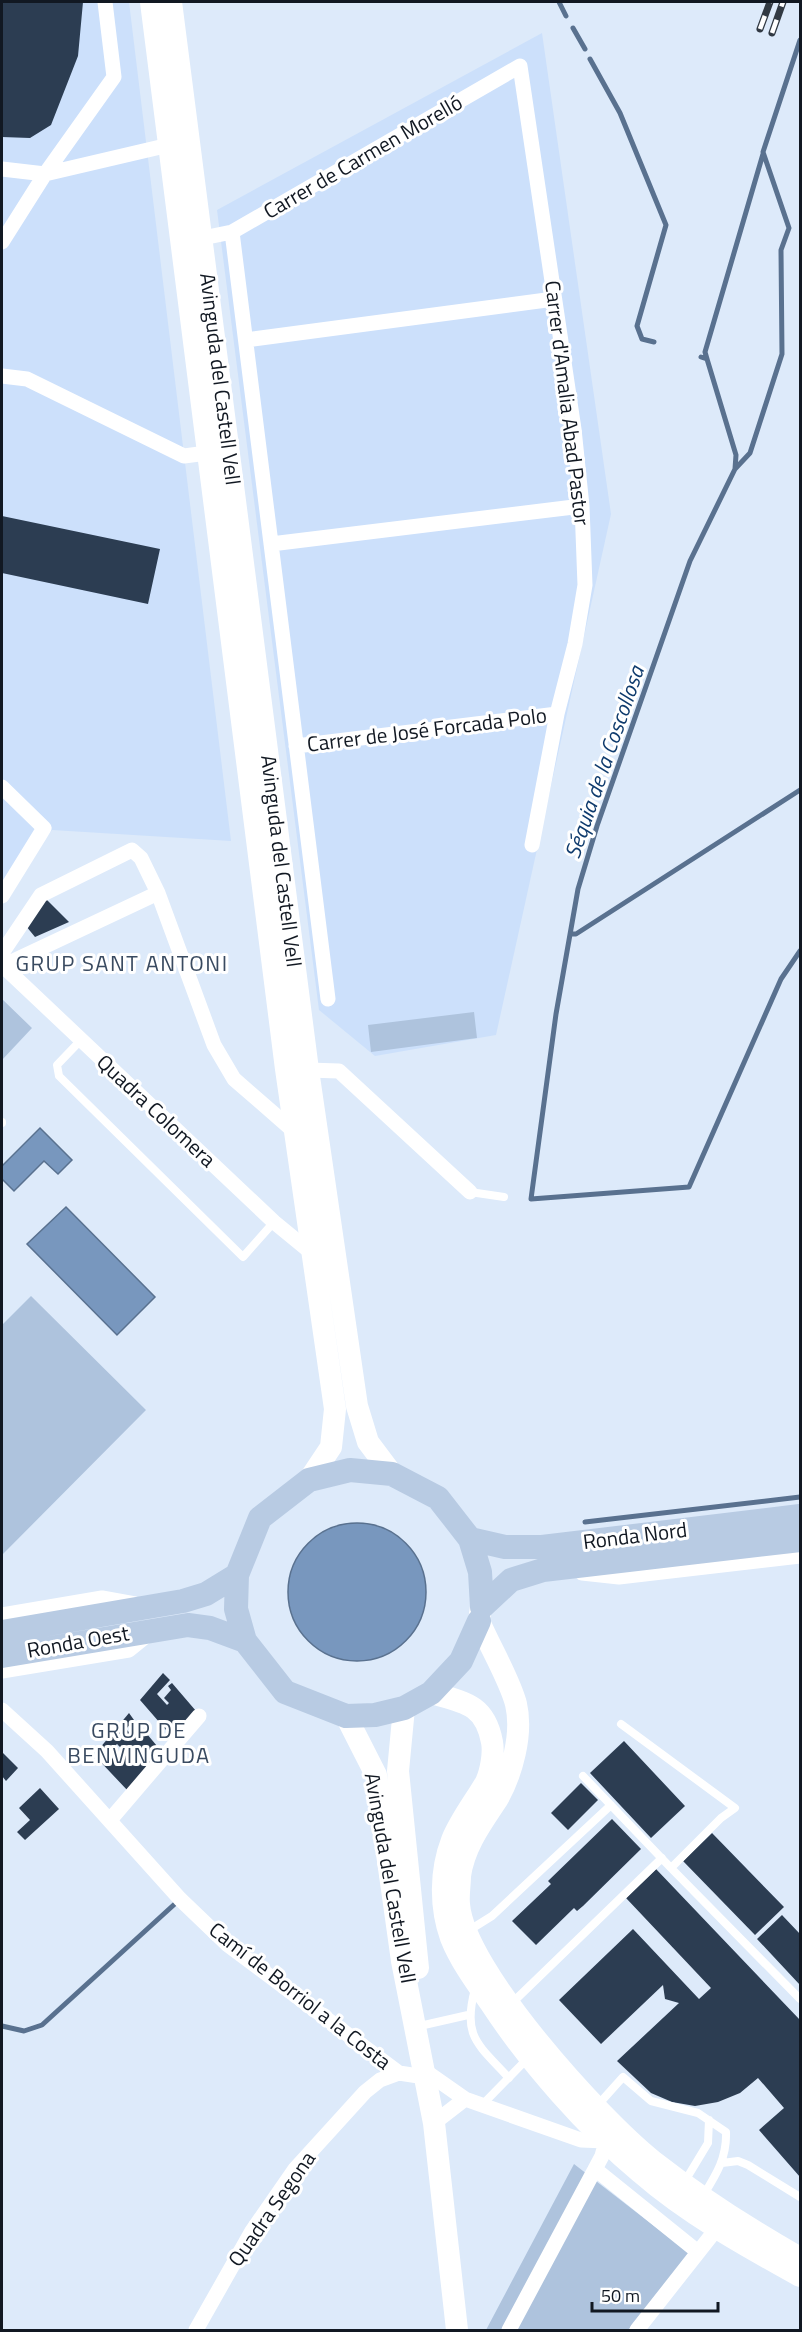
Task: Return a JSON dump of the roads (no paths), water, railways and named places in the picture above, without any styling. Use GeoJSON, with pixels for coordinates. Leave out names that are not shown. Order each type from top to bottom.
{"type":"FeatureCollection","features":[{"type":"Feature","properties":{"kind":"main road","name":"Avinguda del Castell Vell"},"geometry":{"type":"LineString","coordinates":[[151,2],[179,143],[357,1406],[368,1442],[392,1474]]}},
{"type":"Feature","properties":{"kind":"main road","name":"Avinguda del Castell Vell"},"geometry":{"type":"LineString","coordinates":[[171,2],[179,143]]}},
{"type":"Feature","properties":{"kind":"main road","name":"Avinguda del Castell Vell"},"geometry":{"type":"LineString","coordinates":[[192,241],[207,453],[296,1133],[335,1409],[331,1447],[309,1480]]}},
{"type":"Feature","properties":{"kind":"main road"},"geometry":{"type":"LineString","coordinates":[[480,1614],[461,1661],[431,1693],[404,1708],[375,1715],[346,1716],[285,1692],[245,1641],[236,1609],[237,1575],[260,1518],[309,1480],[350,1470],[392,1474],[438,1498],[470,1539],[480,1572],[480,1614],[516,1705],[516,1753],[502,1791],[467,1848],[460,1875],[459,1905],[467,1931],[489,1972],[511,2004],[545,2050],[596,2107],[652,2160],[683,2184],[801,2258]]}},
{"type":"Feature","properties":{"kind":"main road","name":"Ronda Nord"},"geometry":{"type":"LineString","coordinates":[[470,1539],[505,1547],[542,1547],[801,1516]]}},
{"type":"Feature","properties":{"kind":"main road","name":"Ronda Nord"},"geometry":{"type":"LineString","coordinates":[[480,1614],[511,1580],[543,1570],[801,1540]]}},
{"type":"Feature","properties":{"kind":"main road","name":"Ronda Oest"},"geometry":{"type":"LineString","coordinates":[[2,1656],[153,1618],[206,1594],[237,1575]]}},
{"type":"Feature","properties":{"kind":"main road","name":"Ronda Oest"},"geometry":{"type":"LineString","coordinates":[[2,1632],[153,1618],[210,1628],[245,1641]]}},
{"type":"Feature","properties":{"kind":"main road"},"geometry":{"type":"LineString","coordinates":[[431,1693],[464,1702],[477,1710],[489,1724],[494,1749],[488,1779],[452,1839],[444,1868],[443,1905],[451,1939],[476,1982],[529,2057],[606,2141],[641,2174],[718,2227],[801,2276]]}},
{"type":"Feature","properties":{"kind":"main road","name":"Avinguda del Castell Vell"},"geometry":{"type":"LineString","coordinates":[[404,1708],[398,1771],[425,2074],[434,2123],[458,2331]]}},
{"type":"Feature","properties":{"kind":"main road","name":"Avinguda del Castell Vell"},"geometry":{"type":"LineString","coordinates":[[346,1716],[376,1775],[402,1960],[422,2034]]}},
{"type":"Feature","properties":{"kind":"street"},"geometry":{"type":"LineString","coordinates":[[2,243],[45,174],[114,77],[105,2]]}},
{"type":"Feature","properties":{"kind":"street","name":"Carrer de Carmen Morelló"},"geometry":{"type":"LineString","coordinates":[[192,241],[232,232],[520,66]]}},
{"type":"Feature","properties":{"kind":"street","name":"Carrer d'Amalia Abad Pastor"},"geometry":{"type":"LineString","coordinates":[[520,66],[574,429],[582,506],[585,585],[575,644],[558,714],[532,845]]}},
{"type":"Feature","properties":{"kind":"street"},"geometry":{"type":"LineString","coordinates":[[2,170],[45,174],[179,143]]}},
{"type":"Feature","properties":{"kind":"street","name":"Avinguda del Castell Vell"},"geometry":{"type":"LineString","coordinates":[[232,232],[328,999]]}},
{"type":"Feature","properties":{"kind":"street"},"geometry":{"type":"LineString","coordinates":[[246,340],[555,299]]}},
{"type":"Feature","properties":{"kind":"street"},"geometry":{"type":"LineString","coordinates":[[2,376],[27,379],[184,456],[207,453]]}},
{"type":"Feature","properties":{"kind":"street"},"geometry":{"type":"LineString","coordinates":[[271,544],[582,506]]}},
{"type":"Feature","properties":{"kind":"street","name":"Carrer de José Forcada Polo"},"geometry":{"type":"LineString","coordinates":[[296,746],[558,714]]}},
{"type":"Feature","properties":{"kind":"street"},"geometry":{"type":"LineString","coordinates":[[2,787],[44,828],[2,896]]}},
{"type":"Feature","properties":{"kind":"street"},"geometry":{"type":"LineString","coordinates":[[2,961],[41,895],[132,850],[141,858],[158,893],[214,1045],[234,1079],[296,1133]]}},
{"type":"Feature","properties":{"kind":"street"},"geometry":{"type":"LineString","coordinates":[[2,961],[158,893]]}},
{"type":"Feature","properties":{"kind":"street"},"geometry":{"type":"LineString","coordinates":[[292,945],[321,941]]}},
{"type":"Feature","properties":{"kind":"street","name":"Quadra Colomera"},"geometry":{"type":"LineString","coordinates":[[2,961],[81,1040],[274,1222],[313,1254]]}},
{"type":"Feature","properties":{"kind":"street"},"geometry":{"type":"LineString","coordinates":[[308,1070],[339,1071],[470,1192]]}},
{"type":"Feature","properties":{"kind":"street","name":"Ronda Nord"},"geometry":{"type":"LineString","coordinates":[[543,1570],[619,1577],[801,1556]]}},
{"type":"Feature","properties":{"kind":"street","name":"Ronda Oest"},"geometry":{"type":"LineString","coordinates":[[2,1615],[102,1598],[153,1618],[129,1650],[2,1671]]}},
{"type":"Feature","properties":{"kind":"street","name":"Camí de Borriol a la Costa"},"geometry":{"type":"LineString","coordinates":[[2,1710],[46,1751],[180,1899],[228,1945],[399,2073]]}},
{"type":"Feature","properties":{"kind":"street"},"geometry":{"type":"LineString","coordinates":[[110,1820],[199,1716]]}},
{"type":"Feature","properties":{"kind":"street"},"geometry":{"type":"LineString","coordinates":[[399,2073],[425,2074],[465,2099],[581,2140],[606,2141],[595,2169],[509,2331]]}},
{"type":"Feature","properties":{"kind":"street","name":"Quadra Segona"},"geometry":{"type":"LineString","coordinates":[[196,2331],[252,2231],[295,2169],[365,2092],[380,2080],[399,2073]]}},
{"type":"Feature","properties":{"kind":"street"},"geometry":{"type":"LineString","coordinates":[[434,2123],[465,2099]]}},
{"type":"Feature","properties":{"kind":"street"},"geometry":{"type":"LineString","coordinates":[[595,2169],[698,2252]]}},
{"type":"Feature","properties":{"kind":"street"},"geometry":{"type":"LineString","coordinates":[[637,2331],[718,2227]]}},
{"type":"Feature","properties":{"kind":"lane"},"geometry":{"type":"LineString","coordinates":[[81,1040],[57,1065],[59,1076],[243,1257],[274,1222]]}},
{"type":"Feature","properties":{"kind":"lane"},"geometry":{"type":"LineString","coordinates":[[470,1192],[504,1197]]}},
{"type":"Feature","properties":{"kind":"lane"},"geometry":{"type":"LineString","coordinates":[[621,1724],[735,1808],[721,1818],[671,1868]]}},
{"type":"Feature","properties":{"kind":"lane"},"geometry":{"type":"LineString","coordinates":[[583,1776],[801,1999]]}},
{"type":"Feature","properties":{"kind":"lane"},"geometry":{"type":"LineString","coordinates":[[467,1931],[492,1916],[610,1805]]}},
{"type":"Feature","properties":{"kind":"lane"},"geometry":{"type":"LineString","coordinates":[[511,2004],[662,1858]]}},
{"type":"Feature","properties":{"kind":"lane"},"geometry":{"type":"LineString","coordinates":[[476,1982],[468,2015],[477,2043],[509,2078]]}},
{"type":"Feature","properties":{"kind":"lane"},"geometry":{"type":"LineString","coordinates":[[422,2034],[468,2015]]}},
{"type":"Feature","properties":{"kind":"lane"},"geometry":{"type":"LineString","coordinates":[[482,2105],[529,2057]]}},
{"type":"Feature","properties":{"kind":"lane"},"geometry":{"type":"LineString","coordinates":[[596,2107],[623,2077],[651,2101],[698,2113],[726,2132],[726,2147],[722,2163],[703,2197]]}},
{"type":"Feature","properties":{"kind":"lane"},"geometry":{"type":"LineString","coordinates":[[683,2184],[708,2143],[709,2120]]}},
{"type":"Feature","properties":{"kind":"lane"},"geometry":{"type":"LineString","coordinates":[[722,2163],[738,2161],[748,2165],[801,2198]]}},
{"type":"Feature","properties":{"kind":"waterway","name":"Séquia de la Coscollosa"},"geometry":{"type":"LineString","coordinates":[[559,2],[566,16]]}},
{"type":"Feature","properties":{"kind":"waterway","name":"Séquia de la Coscollosa"},"geometry":{"type":"LineString","coordinates":[[573,28],[585,49]]}},
{"type":"Feature","properties":{"kind":"waterway"},"geometry":{"type":"LineString","coordinates":[[735,469],[750,453],[782,354],[781,250],[789,228],[763,152],[800,40]]}},
{"type":"Feature","properties":{"kind":"waterway","name":"Séquia de la Coscollosa"},"geometry":{"type":"LineString","coordinates":[[590,59],[620,113],[666,225],[637,326],[642,339],[654,342]]}},
{"type":"Feature","properties":{"kind":"waterway"},"geometry":{"type":"LineString","coordinates":[[707,359],[705,352],[763,154]]}},
{"type":"Feature","properties":{"kind":"waterway","name":"Séquia de la Coscollosa"},"geometry":{"type":"LineString","coordinates":[[701,357],[707,359],[736,455],[735,469],[690,561],[597,826],[578,889],[556,1014],[531,1199],[689,1187],[781,979],[800,951]]}},
{"type":"Feature","properties":{"kind":"waterway"},"geometry":{"type":"LineString","coordinates":[[572,934],[576,934],[800,790]]}},
{"type":"Feature","properties":{"kind":"waterway"},"geometry":{"type":"LineString","coordinates":[[585,1522],[800,1497]]}},
{"type":"Feature","properties":{"kind":"waterway"},"geometry":{"type":"LineString","coordinates":[[2,2026],[24,2031],[42,2025],[178,1901]]}},
{"type":"Feature","properties":{"kind":"railway"},"geometry":{"type":"LineString","coordinates":[[760,29],[770,2]]}},
{"type":"Feature","properties":{"kind":"railway"},"geometry":{"type":"LineString","coordinates":[[772,33],[783,2]]}},
{"type":"Feature","properties":{"kind":"district","name":"GRUP SANT ANTONI"},"geometry":{"type":"Point","coordinates":[122,963]}},
{"type":"Feature","properties":{"kind":"district","name":"GRUP DE BENVINGUDA"},"geometry":{"type":"Point","coordinates":[139,1742]}}]}
